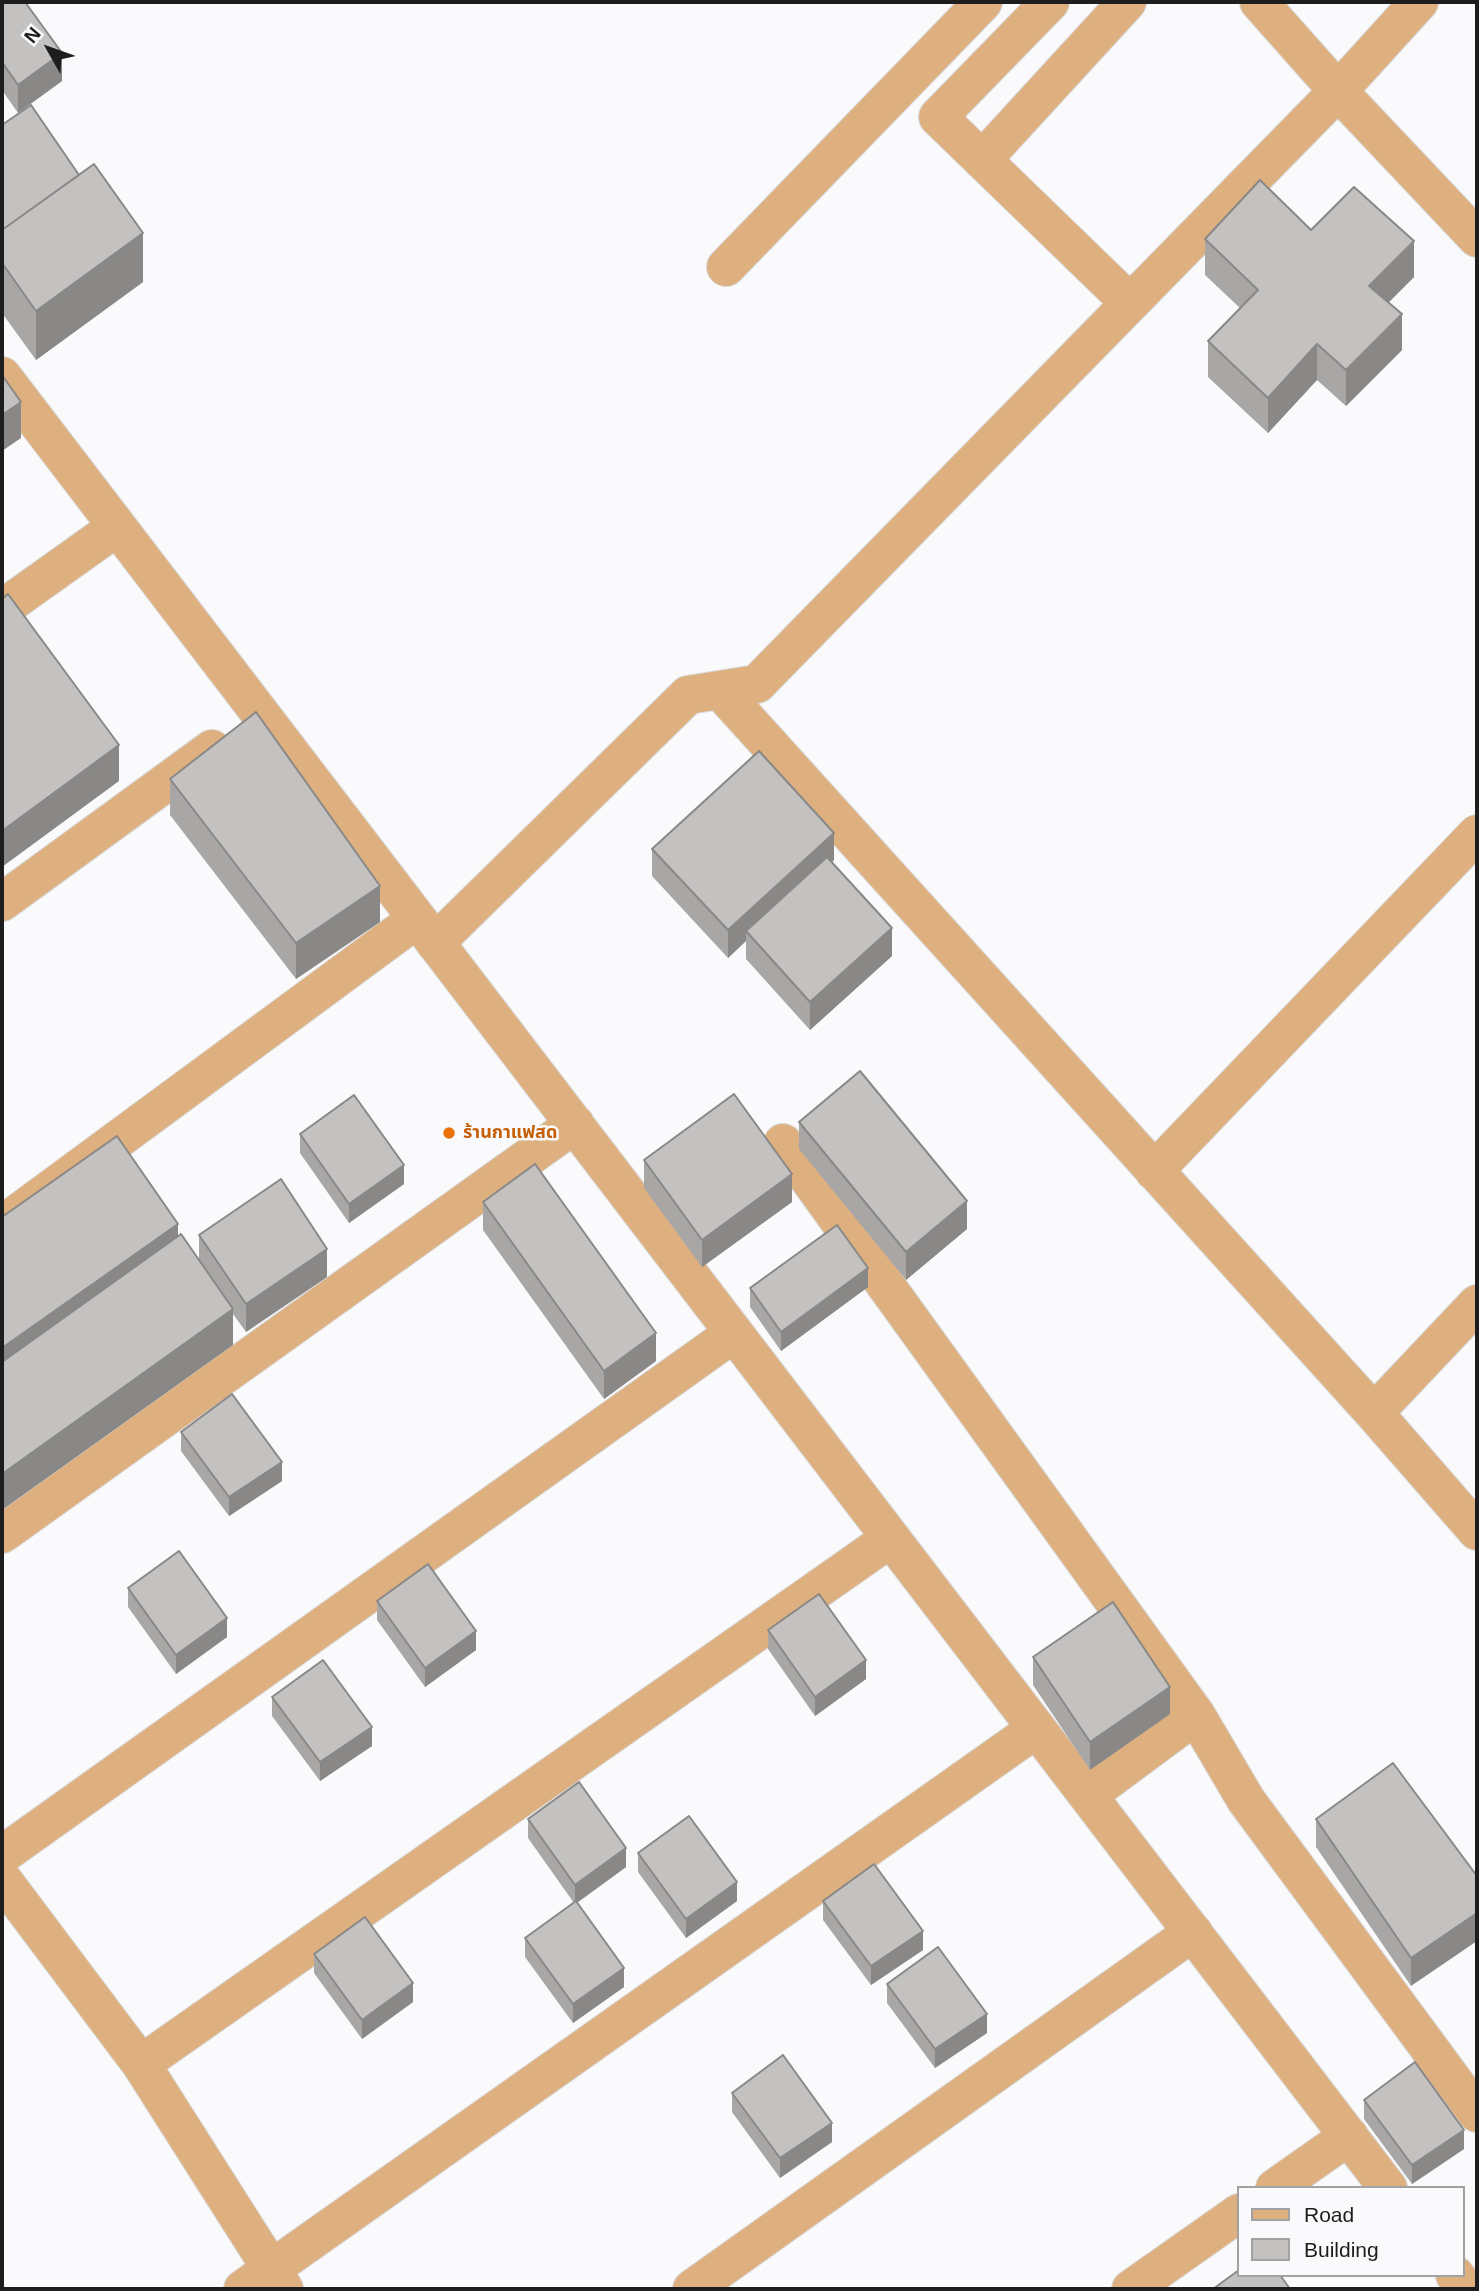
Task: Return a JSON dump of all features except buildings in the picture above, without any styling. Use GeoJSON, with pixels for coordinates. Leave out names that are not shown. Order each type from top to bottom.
{"type":"FeatureCollection","features":[{"type":"Feature","properties":{"kind":"street"},"geometry":{"type":"LineString","coordinates":[[726,267],[983,2]]}},
{"type":"Feature","properties":{"kind":"street"},"geometry":{"type":"LineString","coordinates":[[1050,2],[938,117],[1130,303]]}},
{"type":"Feature","properties":{"kind":"street"},"geometry":{"type":"LineString","coordinates":[[982,160],[1127,2]]}},
{"type":"Feature","properties":{"kind":"street"},"geometry":{"type":"LineString","coordinates":[[1259,2],[1338,91],[1477,238]]}},
{"type":"Feature","properties":{"kind":"street"},"geometry":{"type":"LineString","coordinates":[[2,1226],[426,931],[688,695],[757,684],[1338,91],[1419,2]]}},
{"type":"Feature","properties":{"kind":"street"},"geometry":{"type":"LineString","coordinates":[[2,376],[1386,2186]]}},
{"type":"Feature","properties":{"kind":"street"},"geometry":{"type":"LineString","coordinates":[[2,609],[117,527]]}},
{"type":"Feature","properties":{"kind":"street"},"geometry":{"type":"LineString","coordinates":[[720,690],[1374,1413],[1477,1531]]}},
{"type":"Feature","properties":{"kind":"street"},"geometry":{"type":"LineString","coordinates":[[2,902],[260,714]]}},
{"type":"Feature","properties":{"kind":"street"},"geometry":{"type":"LineString","coordinates":[[1154,1171],[1477,834]]}},
{"type":"Feature","properties":{"kind":"street"},"geometry":{"type":"LineString","coordinates":[[2,1534],[575,1124]]}},
{"type":"Feature","properties":{"kind":"street"},"geometry":{"type":"LineString","coordinates":[[783,1143],[1196,1715],[1246,1800],[1477,2113]]}},
{"type":"Feature","properties":{"kind":"street"},"geometry":{"type":"LineString","coordinates":[[1374,1413],[1477,1304]]}},
{"type":"Feature","properties":{"kind":"street"},"geometry":{"type":"LineString","coordinates":[[2,1855],[734,1333]]}},
{"type":"Feature","properties":{"kind":"street"},"geometry":{"type":"LineString","coordinates":[[141,2064],[891,1538]]}},
{"type":"Feature","properties":{"kind":"street"},"geometry":{"type":"LineString","coordinates":[[1088,1795],[1196,1715]]}},
{"type":"Feature","properties":{"kind":"street"},"geometry":{"type":"LineString","coordinates":[[2,1879],[141,2064],[265,2283],[1037,1728]]}},
{"type":"Feature","properties":{"kind":"street"},"geometry":{"type":"LineString","coordinates":[[692,2289],[1193,1932]]}},
{"type":"Feature","properties":{"kind":"street"},"geometry":{"type":"LineString","coordinates":[[1278,2186],[1349,2136]]}},
{"type":"Feature","properties":{"kind":"street"},"geometry":{"type":"LineString","coordinates":[[1131,2289],[1238,2214]]}},
{"type":"Feature","properties":{"kind":"place","name":"ร้านกาแฟสด"},"geometry":{"type":"Point","coordinates":[449,1133]}}]}
